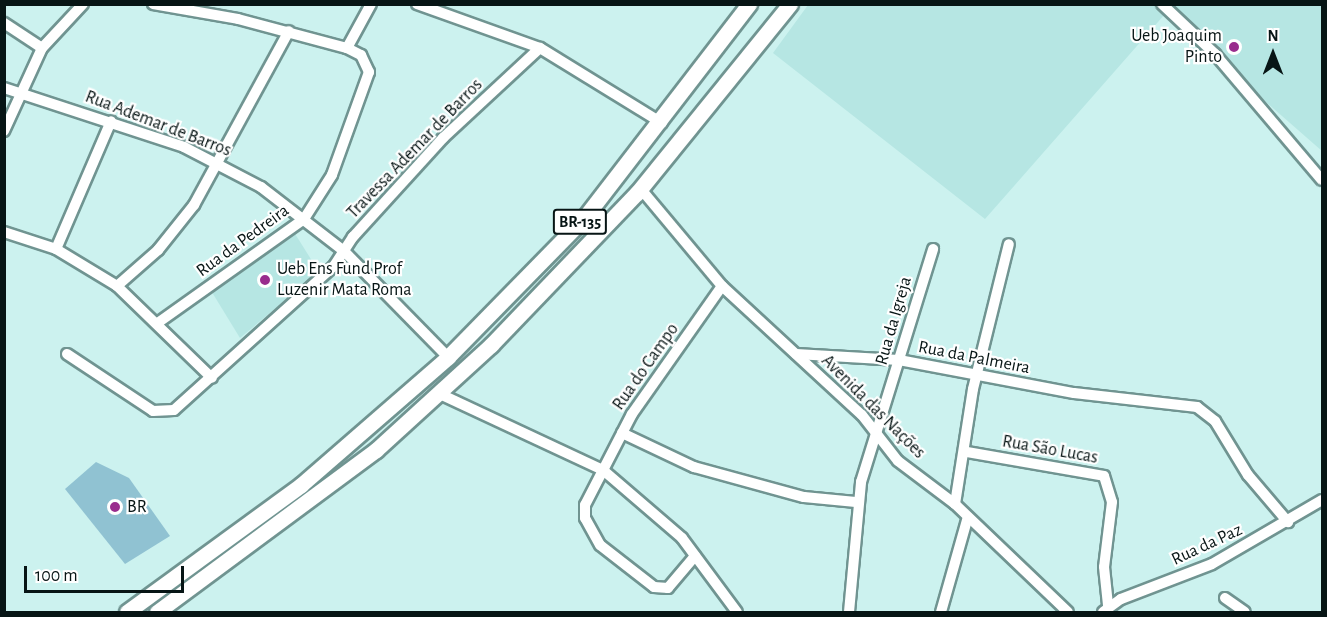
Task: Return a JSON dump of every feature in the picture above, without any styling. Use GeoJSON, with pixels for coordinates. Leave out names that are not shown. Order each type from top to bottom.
{"type":"FeatureCollection","features":[{"type":"Feature","properties":{"kind":"highway","name":"BR-135"},"geometry":{"type":"LineString","coordinates":[[127,612],[301,485],[448,357],[534,272],[662,123],[749,4]]}},
{"type":"Feature","properties":{"kind":"highway","name":"BR-135"},"geometry":{"type":"LineString","coordinates":[[157,612],[327,489],[440,393],[640,188],[790,4]]}},
{"type":"Feature","properties":{"kind":"street"},"geometry":{"type":"LineString","coordinates":[[4,131],[19,93],[42,48],[83,4]]}},
{"type":"Feature","properties":{"kind":"street"},"geometry":{"type":"LineString","coordinates":[[153,4],[289,31],[347,48],[371,4]]}},
{"type":"Feature","properties":{"kind":"street"},"geometry":{"type":"LineString","coordinates":[[417,4],[540,48],[662,123]]}},
{"type":"Feature","properties":{"kind":"street"},"geometry":{"type":"LineString","coordinates":[[1161,4],[1215,54],[1323,180]]}},
{"type":"Feature","properties":{"kind":"street"},"geometry":{"type":"LineString","coordinates":[[4,23],[42,48]]}},
{"type":"Feature","properties":{"kind":"street"},"geometry":{"type":"LineString","coordinates":[[117,286],[178,228],[220,162],[289,31]]}},
{"type":"Feature","properties":{"kind":"street","name":"Rua da Pedreira"},"geometry":{"type":"LineString","coordinates":[[159,322],[303,219],[332,175],[367,88],[367,63],[347,48]]}},
{"type":"Feature","properties":{"kind":"street","name":"Travessa Ademar de Barros"},"geometry":{"type":"LineString","coordinates":[[67,354],[164,413],[212,378],[345,252],[444,138],[540,48]]}},
{"type":"Feature","properties":{"kind":"street","name":"Rua Ademar de Barros"},"geometry":{"type":"LineString","coordinates":[[4,88],[111,121],[220,162],[303,219],[345,252],[448,357]]}},
{"type":"Feature","properties":{"kind":"street"},"geometry":{"type":"LineString","coordinates":[[56,249],[111,121]]}},
{"type":"Feature","properties":{"kind":"street","name":"Avenida das Nações"},"geometry":{"type":"LineString","coordinates":[[640,188],[722,286],[862,415],[898,461],[954,504],[967,520],[1057,608],[1068,612]]}},
{"type":"Feature","properties":{"kind":"street"},"geometry":{"type":"LineString","coordinates":[[4,232],[56,249],[117,286],[159,322],[212,378]]}},
{"type":"Feature","properties":{"kind":"street"},"geometry":{"type":"LineString","coordinates":[[954,504],[967,452],[978,372],[1010,244]]}},
{"type":"Feature","properties":{"kind":"street","name":"Rua da Igreja"},"geometry":{"type":"LineString","coordinates":[[849,612],[856,502],[933,249]]}},
{"type":"Feature","properties":{"kind":"street","name":"Rua do Campo"},"geometry":{"type":"LineString","coordinates":[[695,556],[662,590],[608,554],[585,518],[587,499],[622,433],[722,286]]}},
{"type":"Feature","properties":{"kind":"street","name":"Rua da Palmeira"},"geometry":{"type":"LineString","coordinates":[[796,354],[899,360],[978,372],[1074,393],[1197,407],[1215,421],[1248,475],[1288,522]]}},
{"type":"Feature","properties":{"kind":"street"},"geometry":{"type":"LineString","coordinates":[[440,393],[603,470],[682,538],[737,612]]}},
{"type":"Feature","properties":{"kind":"street"},"geometry":{"type":"LineString","coordinates":[[622,433],[694,467],[786,493],[856,502]]}},
{"type":"Feature","properties":{"kind":"street","name":"Rua São Lucas"},"geometry":{"type":"LineString","coordinates":[[967,452],[1104,476],[1112,502],[1104,567],[1105,609]]}},
{"type":"Feature","properties":{"kind":"street","name":"Rua da Paz"},"geometry":{"type":"LineString","coordinates":[[1105,609],[1212,564],[1323,500]]}},
{"type":"Feature","properties":{"kind":"street"},"geometry":{"type":"LineString","coordinates":[[941,612],[967,520]]}},
{"type":"Feature","properties":{"kind":"street"},"geometry":{"type":"LineString","coordinates":[[1225,598],[1245,612]]}},
{"type":"Feature","properties":{"kind":"shaded area"},"geometry":{"type":"Polygon","coordinates":[[[808,5],[1322,5],[1322,151],[1165,14],[985,219],[773,53],[808,5]]]}},
{"type":"Feature","properties":{"kind":"shaded area","name":"Ueb Ens Fund Prof Luzenir Mata Roma"},"geometry":{"type":"Polygon","coordinates":[[[292,229],[319,272],[240,338],[210,289],[292,229]]]}},
{"type":"Feature","properties":{"kind":"building","name":"BR"},"geometry":{"type":"Polygon","coordinates":[[[96,462],[129,478],[170,536],[125,564],[65,489],[96,462]]]}},
{"type":"Feature","properties":{"kind":"place","name":"Ueb Joaquim Pinto"},"geometry":{"type":"Point","coordinates":[1234,47]}},
{"type":"Feature","properties":{"kind":"place","name":"Ueb Ens Fund Prof Luzenir Mata Roma"},"geometry":{"type":"Point","coordinates":[265,280]}},
{"type":"Feature","properties":{"kind":"place","name":"BR"},"geometry":{"type":"Point","coordinates":[115,507]}}]}
